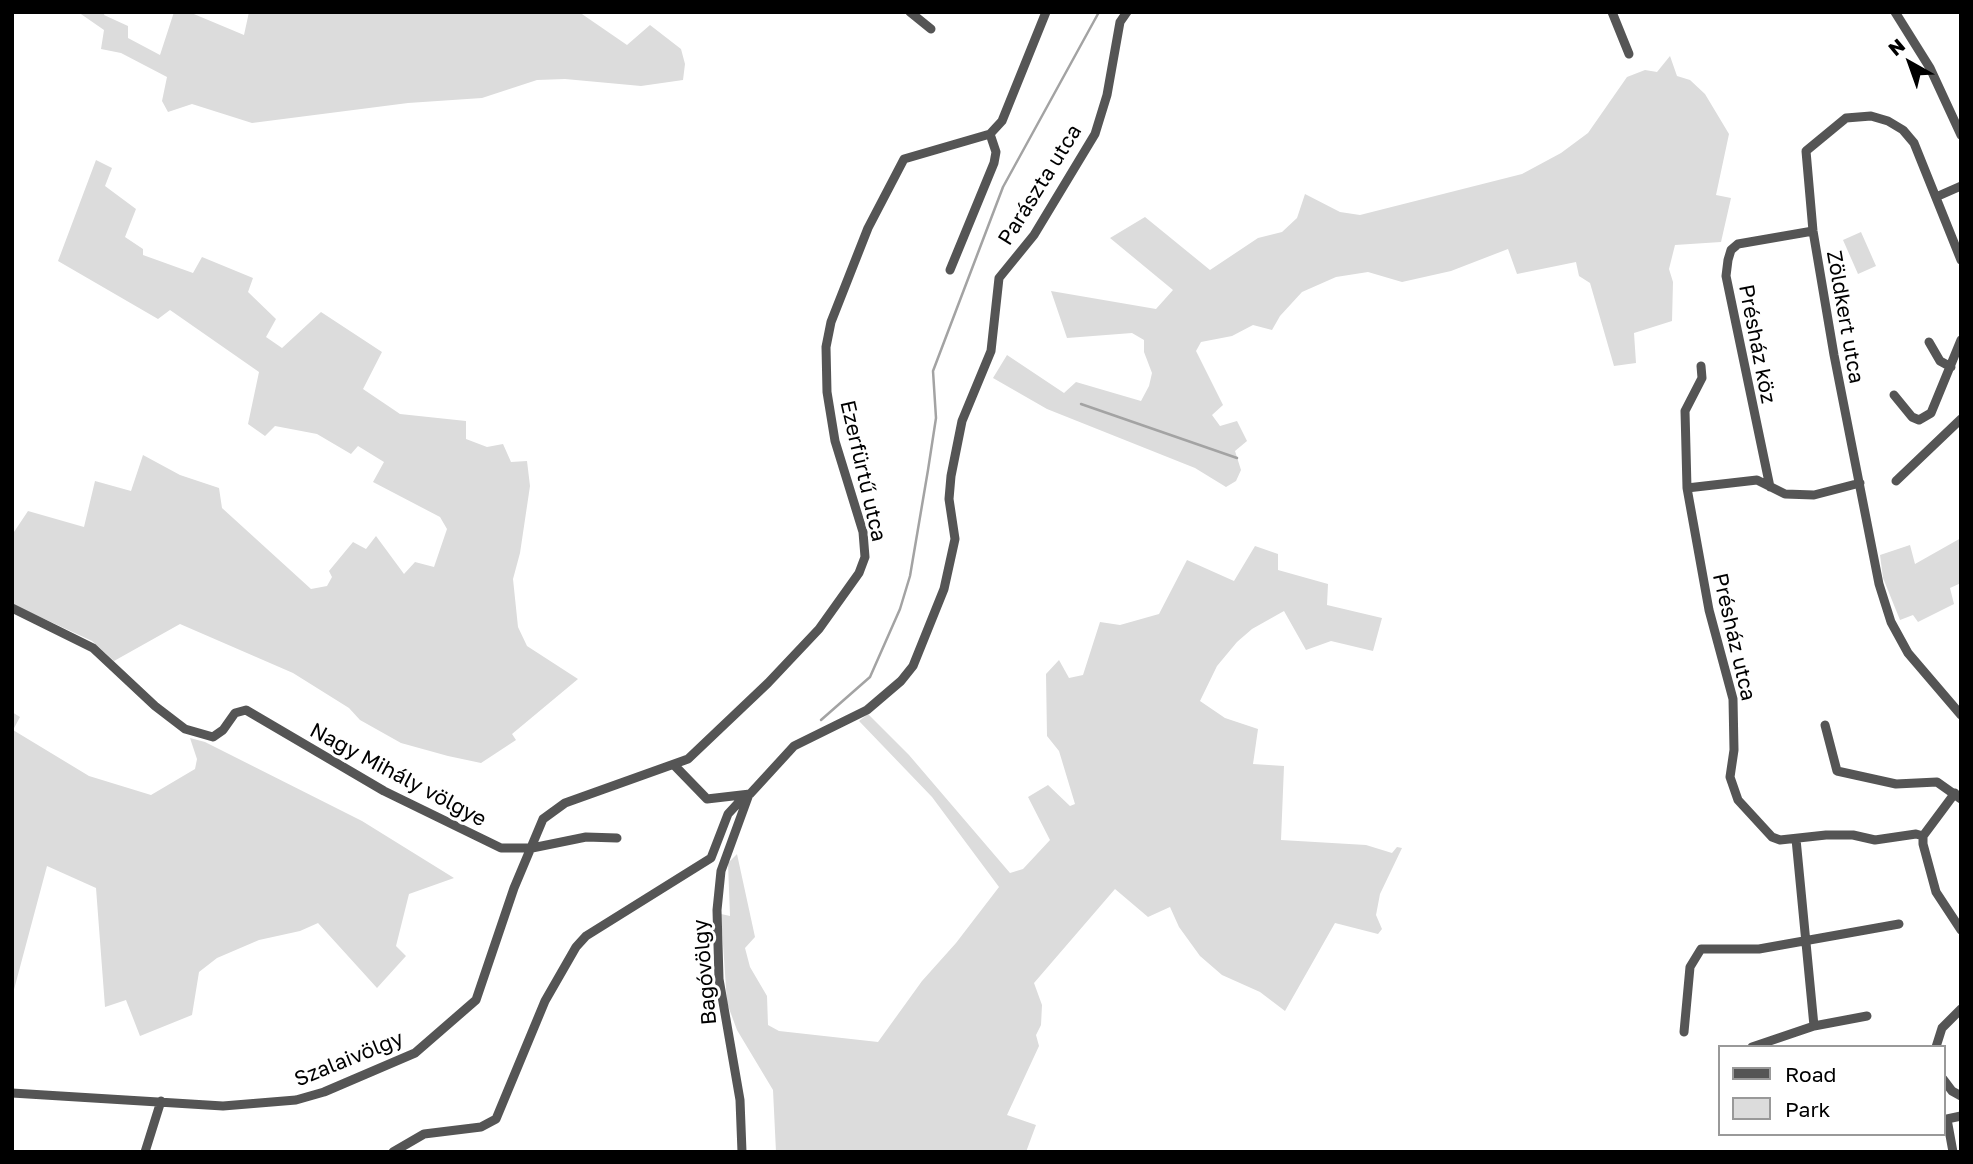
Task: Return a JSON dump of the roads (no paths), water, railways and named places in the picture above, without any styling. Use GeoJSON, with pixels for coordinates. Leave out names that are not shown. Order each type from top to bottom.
{"type":"FeatureCollection","features":[{"type":"Feature","properties":{"kind":"street"},"geometry":{"type":"LineString","coordinates":[[910,12],[931,29]]}},
{"type":"Feature","properties":{"kind":"street"},"geometry":{"type":"LineString","coordinates":[[950,270],[994,163],[996,152],[990,134],[1002,121],[1013,98],[1045,12]]}},
{"type":"Feature","properties":{"kind":"street","name":"Parászta utca"},"geometry":{"type":"LineString","coordinates":[[995,293],[999,278],[1034,235],[1095,134],[1107,95],[1120,22],[1127,12]]}},
{"type":"Feature","properties":{"kind":"street"},"geometry":{"type":"LineString","coordinates":[[1612,12],[1629,54]]}},
{"type":"Feature","properties":{"kind":"street"},"geometry":{"type":"LineString","coordinates":[[1895,12],[1930,68],[1961,135]]}},
{"type":"Feature","properties":{"kind":"street","name":"Zöldkert utca"},"geometry":{"type":"LineString","coordinates":[[1961,260],[1914,143],[1903,130],[1888,121],[1871,116],[1846,118],[1806,151],[1813,231],[1843,409],[1879,584],[1891,622],[1908,653],[1961,715]]}},
{"type":"Feature","properties":{"kind":"street","name":"Ezerfürtű utca"},"geometry":{"type":"LineString","coordinates":[[532,848],[543,819],[565,803],[675,766],[688,759],[768,683],[819,629],[859,573],[866,545],[832,424],[827,392],[825,347],[831,322],[868,228],[904,159],[990,134]]}},
{"type":"Feature","properties":{"kind":"street"},"geometry":{"type":"LineString","coordinates":[[1936,197],[1961,186]]}},
{"type":"Feature","properties":{"kind":"street","name":"Présház köz"},"geometry":{"type":"LineString","coordinates":[[1770,487],[1726,276],[1728,260],[1731,250],[1738,244],[1813,231]]}},
{"type":"Feature","properties":{"kind":"street","name":"Bagóvölgy"},"geometry":{"type":"LineString","coordinates":[[742,1152],[740,1100],[719,979],[717,909],[720,871],[738,819],[750,794],[794,746],[867,710],[901,681],[913,666],[944,589],[952,553],[955,539],[949,499],[951,476],[961,421],[991,351],[995,293]]}},
{"type":"Feature","properties":{"kind":"street","name":"Zöldkert utca"},"geometry":{"type":"LineString","coordinates":[[1894,395],[1912,417],[1919,420],[1931,413],[1961,340]]}},
{"type":"Feature","properties":{"kind":"street"},"geometry":{"type":"LineString","coordinates":[[1929,342],[1940,361],[1951,367]]}},
{"type":"Feature","properties":{"kind":"street","name":"Présház utca"},"geometry":{"type":"LineString","coordinates":[[1701,366],[1702,379],[1685,411],[1687,488],[1709,610],[1734,699],[1734,751],[1730,777],[1738,800],[1772,837],[1796,839],[1853,835],[1875,839],[1916,834],[1923,836]]}},
{"type":"Feature","properties":{"kind":"street"},"geometry":{"type":"LineString","coordinates":[[1896,481],[1961,419]]}},
{"type":"Feature","properties":{"kind":"street"},"geometry":{"type":"LineString","coordinates":[[1687,488],[1758,481],[1785,494],[1814,495],[1860,483]]}},
{"type":"Feature","properties":{"kind":"street","name":"Nagy Mihály völgye"},"geometry":{"type":"LineString","coordinates":[[12,608],[93,648],[185,729],[213,737],[223,730],[235,713],[246,710],[364,780],[458,825],[488,844],[501,848],[532,848]]}},
{"type":"Feature","properties":{"kind":"street"},"geometry":{"type":"LineString","coordinates":[[1825,725],[1837,771],[1896,784],[1937,782],[1958,796],[1923,836],[1925,857],[1936,892],[1961,930]]}},
{"type":"Feature","properties":{"kind":"street"},"geometry":{"type":"LineString","coordinates":[[675,766],[706,799],[750,794]]}},
{"type":"Feature","properties":{"kind":"street"},"geometry":{"type":"LineString","coordinates":[[393,1152],[424,1134],[481,1127],[496,1119],[545,1001],[576,947],[586,936],[711,858],[728,814],[740,801]]}},
{"type":"Feature","properties":{"kind":"street"},"geometry":{"type":"LineString","coordinates":[[532,848],[586,837],[617,838]]}},
{"type":"Feature","properties":{"kind":"street"},"geometry":{"type":"LineString","coordinates":[[1796,839],[1814,1026]]}},
{"type":"Feature","properties":{"kind":"street","name":"Szalaivölgy"},"geometry":{"type":"LineString","coordinates":[[12,1093],[246,1107],[296,1100],[324,1092],[415,1053],[468,1007],[481,990],[514,888],[532,848]]}},
{"type":"Feature","properties":{"kind":"street"},"geometry":{"type":"LineString","coordinates":[[1684,1032],[1690,967],[1701,949],[1759,948],[1899,924]]}},
{"type":"Feature","properties":{"kind":"street"},"geometry":{"type":"LineString","coordinates":[[1937,1045],[1942,1028],[1961,1009]]}},
{"type":"Feature","properties":{"kind":"street"},"geometry":{"type":"LineString","coordinates":[[1758,1045],[1814,1026],[1867,1016]]}},
{"type":"Feature","properties":{"kind":"street"},"geometry":{"type":"LineString","coordinates":[[1945,1082],[1952,1091],[1961,1096]]}},
{"type":"Feature","properties":{"kind":"street"},"geometry":{"type":"LineString","coordinates":[[145,1152],[162,1101]]}},
{"type":"Feature","properties":{"kind":"street"},"geometry":{"type":"LineString","coordinates":[[1953,1152],[1947,1119],[1961,1116]]}},
{"type":"Feature","properties":{"kind":"waterway"},"geometry":{"type":"LineString","coordinates":[[821,720],[870,677],[900,609],[910,576],[936,418],[933,371],[1003,187],[1099,12]]}},
{"type":"Feature","properties":{"kind":"waterway"},"geometry":{"type":"LineString","coordinates":[[1081,404],[1237,458]]}}]}
